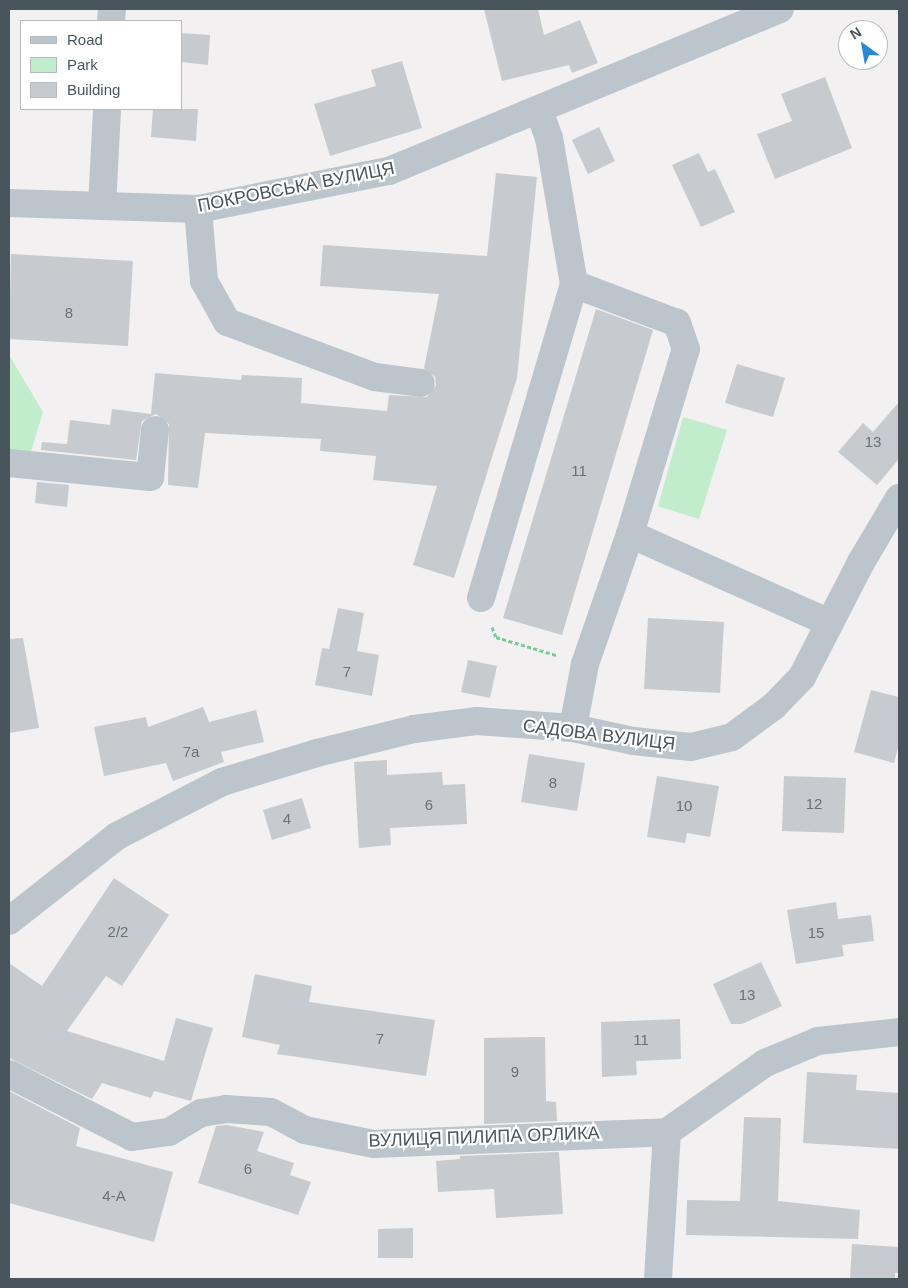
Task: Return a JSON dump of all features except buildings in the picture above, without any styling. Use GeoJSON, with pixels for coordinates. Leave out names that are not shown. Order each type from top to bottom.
{"type":"FeatureCollection","features":[{"type":"Feature","properties":{"kind":"street","name":"ПОКРОВСЬКА ВУЛИЦЯ"},"geometry":{"type":"LineString","coordinates":[[9,203],[198,209],[389,170],[539,110],[731,18],[780,9]]}},
{"type":"Feature","properties":{"kind":"street"},"geometry":{"type":"LineString","coordinates":[[102,206],[107,110]]}},
{"type":"Feature","properties":{"kind":"street"},"geometry":{"type":"LineString","coordinates":[[481,598],[574,284],[549,138],[539,110]]}},
{"type":"Feature","properties":{"kind":"street"},"geometry":{"type":"LineString","coordinates":[[198,209],[204,280],[227,322],[375,377],[421,383]]}},
{"type":"Feature","properties":{"kind":"street"},"geometry":{"type":"LineString","coordinates":[[573,728],[585,664],[630,534],[686,349],[677,323],[574,284]]}},
{"type":"Feature","properties":{"kind":"street"},"geometry":{"type":"LineString","coordinates":[[9,463],[150,477],[155,430]]}},
{"type":"Feature","properties":{"kind":"street","name":"САДОВА ВУЛИЦЯ"},"geometry":{"type":"LineString","coordinates":[[9,921],[117,836],[222,782],[317,753],[414,729],[477,722],[573,728],[633,741],[691,747],[732,737],[774,706],[802,677],[828,622],[899,498]]}},
{"type":"Feature","properties":{"kind":"street"},"geometry":{"type":"LineString","coordinates":[[630,534],[828,622]]}},
{"type":"Feature","properties":{"kind":"street"},"geometry":{"type":"LineString","coordinates":[[658,1279],[667,1132],[765,1064],[818,1041],[899,1032]]}},
{"type":"Feature","properties":{"kind":"street","name":"ВУЛИЦЯ ПИЛИПА ОРЛИКА"},"geometry":{"type":"LineString","coordinates":[[9,1074],[132,1137],[169,1132],[201,1113],[226,1108],[271,1112],[305,1130],[374,1144],[667,1132]]}},
{"type":"Feature","properties":{"kind":"path"},"geometry":{"type":"LineString","coordinates":[[481,598],[496,637],[585,664]]}},
{"type":"Feature","properties":{"kind":"green space"},"geometry":{"type":"Polygon","coordinates":[[[9,355],[43,412],[30,455],[9,453],[9,355]]]}},
{"type":"Feature","properties":{"kind":"green space"},"geometry":{"type":"Polygon","coordinates":[[[683,417],[727,430],[699,519],[658,506],[683,417]]]}}]}
